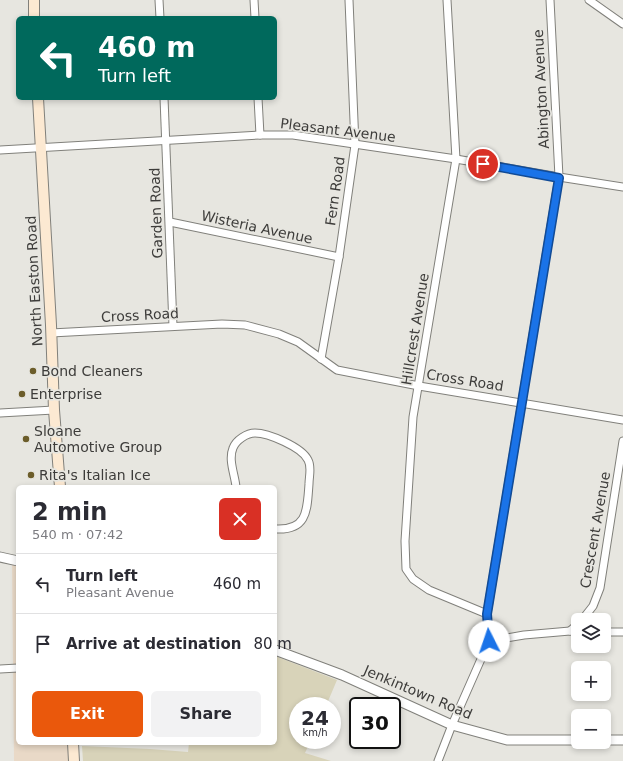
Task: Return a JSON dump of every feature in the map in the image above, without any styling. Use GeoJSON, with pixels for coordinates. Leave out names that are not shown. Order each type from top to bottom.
{"type":"FeatureCollection","features":[{"type":"Feature","properties":{"kind":"main road"},"geometry":{"type":"LineString","coordinates":[[34,0],[34,16]]}},
{"type":"Feature","properties":{"kind":"main road","name":"North Easton Road"},"geometry":{"type":"LineString","coordinates":[[38,100],[54,410],[60,485]]}},
{"type":"Feature","properties":{"kind":"main road"},"geometry":{"type":"LineString","coordinates":[[73,745],[74,761]]}},
{"type":"Feature","properties":{"kind":"street"},"geometry":{"type":"LineString","coordinates":[[159,0],[160,16]]}},
{"type":"Feature","properties":{"kind":"street"},"geometry":{"type":"LineString","coordinates":[[254,0],[255,16]]}},
{"type":"Feature","properties":{"kind":"street","name":"Fern Road"},"geometry":{"type":"LineString","coordinates":[[321,359],[339,257],[355,145],[349,0]]}},
{"type":"Feature","properties":{"kind":"street","name":"Hillcrest Avenue"},"geometry":{"type":"LineString","coordinates":[[447,0],[456,159],[413,417],[405,541],[406,569],[413,579],[429,590],[487,614]]}},
{"type":"Feature","properties":{"kind":"street","name":"Abington Avenue"},"geometry":{"type":"LineString","coordinates":[[438,761],[489,641],[487,614],[559,178],[550,0]]}},
{"type":"Feature","properties":{"kind":"street"},"geometry":{"type":"LineString","coordinates":[[589,0],[623,24]]}},
{"type":"Feature","properties":{"kind":"street","name":"Garden Road"},"geometry":{"type":"LineString","coordinates":[[164,100],[174,326]]}},
{"type":"Feature","properties":{"kind":"street"},"geometry":{"type":"LineString","coordinates":[[258,100],[260,135]]}},
{"type":"Feature","properties":{"kind":"street","name":"Pleasant Avenue"},"geometry":{"type":"LineString","coordinates":[[0,150],[260,135],[293,135],[456,159],[559,178],[623,187]]}},
{"type":"Feature","properties":{"kind":"street","name":"Wisteria Avenue"},"geometry":{"type":"LineString","coordinates":[[170,222],[339,257]]}},
{"type":"Feature","properties":{"kind":"street","name":"Cross Road"},"geometry":{"type":"LineString","coordinates":[[51,333],[222,324],[245,325],[298,342],[337,370],[419,386],[623,420]]}},
{"type":"Feature","properties":{"kind":"street"},"geometry":{"type":"LineString","coordinates":[[0,413],[54,410]]}},
{"type":"Feature","properties":{"kind":"street"},"geometry":{"type":"LineString","coordinates":[[236,485],[231,455],[233,446],[244,436],[254,433],[261,434],[290,444],[302,451],[309,460],[310,469],[307,511],[299,524],[293,528],[285,530],[277,529]]}},
{"type":"Feature","properties":{"kind":"street","name":"Crescent Avenue"},"geometry":{"type":"LineString","coordinates":[[588,613],[593,606],[600,588],[623,441]]}},
{"type":"Feature","properties":{"kind":"street"},"geometry":{"type":"LineString","coordinates":[[0,557],[16,561]]}},
{"type":"Feature","properties":{"kind":"street"},"geometry":{"type":"LineString","coordinates":[[489,641],[524,635],[571,631]]}},
{"type":"Feature","properties":{"kind":"street"},"geometry":{"type":"LineString","coordinates":[[611,632],[623,632]]}},
{"type":"Feature","properties":{"kind":"street","name":"Jenkintown Road"},"geometry":{"type":"LineString","coordinates":[[277,651],[342,675],[452,725],[507,740],[571,740]]}},
{"type":"Feature","properties":{"kind":"street"},"geometry":{"type":"LineString","coordinates":[[0,670],[16,668]]}},
{"type":"Feature","properties":{"kind":"street"},"geometry":{"type":"LineString","coordinates":[[611,740],[623,740]]}},
{"type":"Feature","properties":{"kind":"shaded area"},"geometry":{"type":"Polygon","coordinates":[[[12,560],[16,561],[16,745],[75,745],[74,761],[14,761],[12,560]]]}},
{"type":"Feature","properties":{"kind":"shaded area"},"geometry":{"type":"Polygon","coordinates":[[[277,657],[337,680],[330,697],[289,697],[289,749],[307,749],[305,753],[331,761],[83,761],[82,746],[188,752],[189,745],[277,745],[277,657]]]}},
{"type":"Feature","properties":{"kind":"place","name":"Bond Cleaners"},"geometry":{"type":"Point","coordinates":[33,371]}},
{"type":"Feature","properties":{"kind":"place","name":"Enterprise"},"geometry":{"type":"Point","coordinates":[22,394]}},
{"type":"Feature","properties":{"kind":"place","name":"Sloane Automotive Group"},"geometry":{"type":"Point","coordinates":[26,439]}},
{"type":"Feature","properties":{"kind":"place","name":"Rita's Italian Ice"},"geometry":{"type":"Point","coordinates":[31,475]}},
{"type":"Feature","properties":{"kind":"route"},"geometry":{"type":"LineString","coordinates":[[483,164],[559,178],[487,614],[489,641]]}}]}
